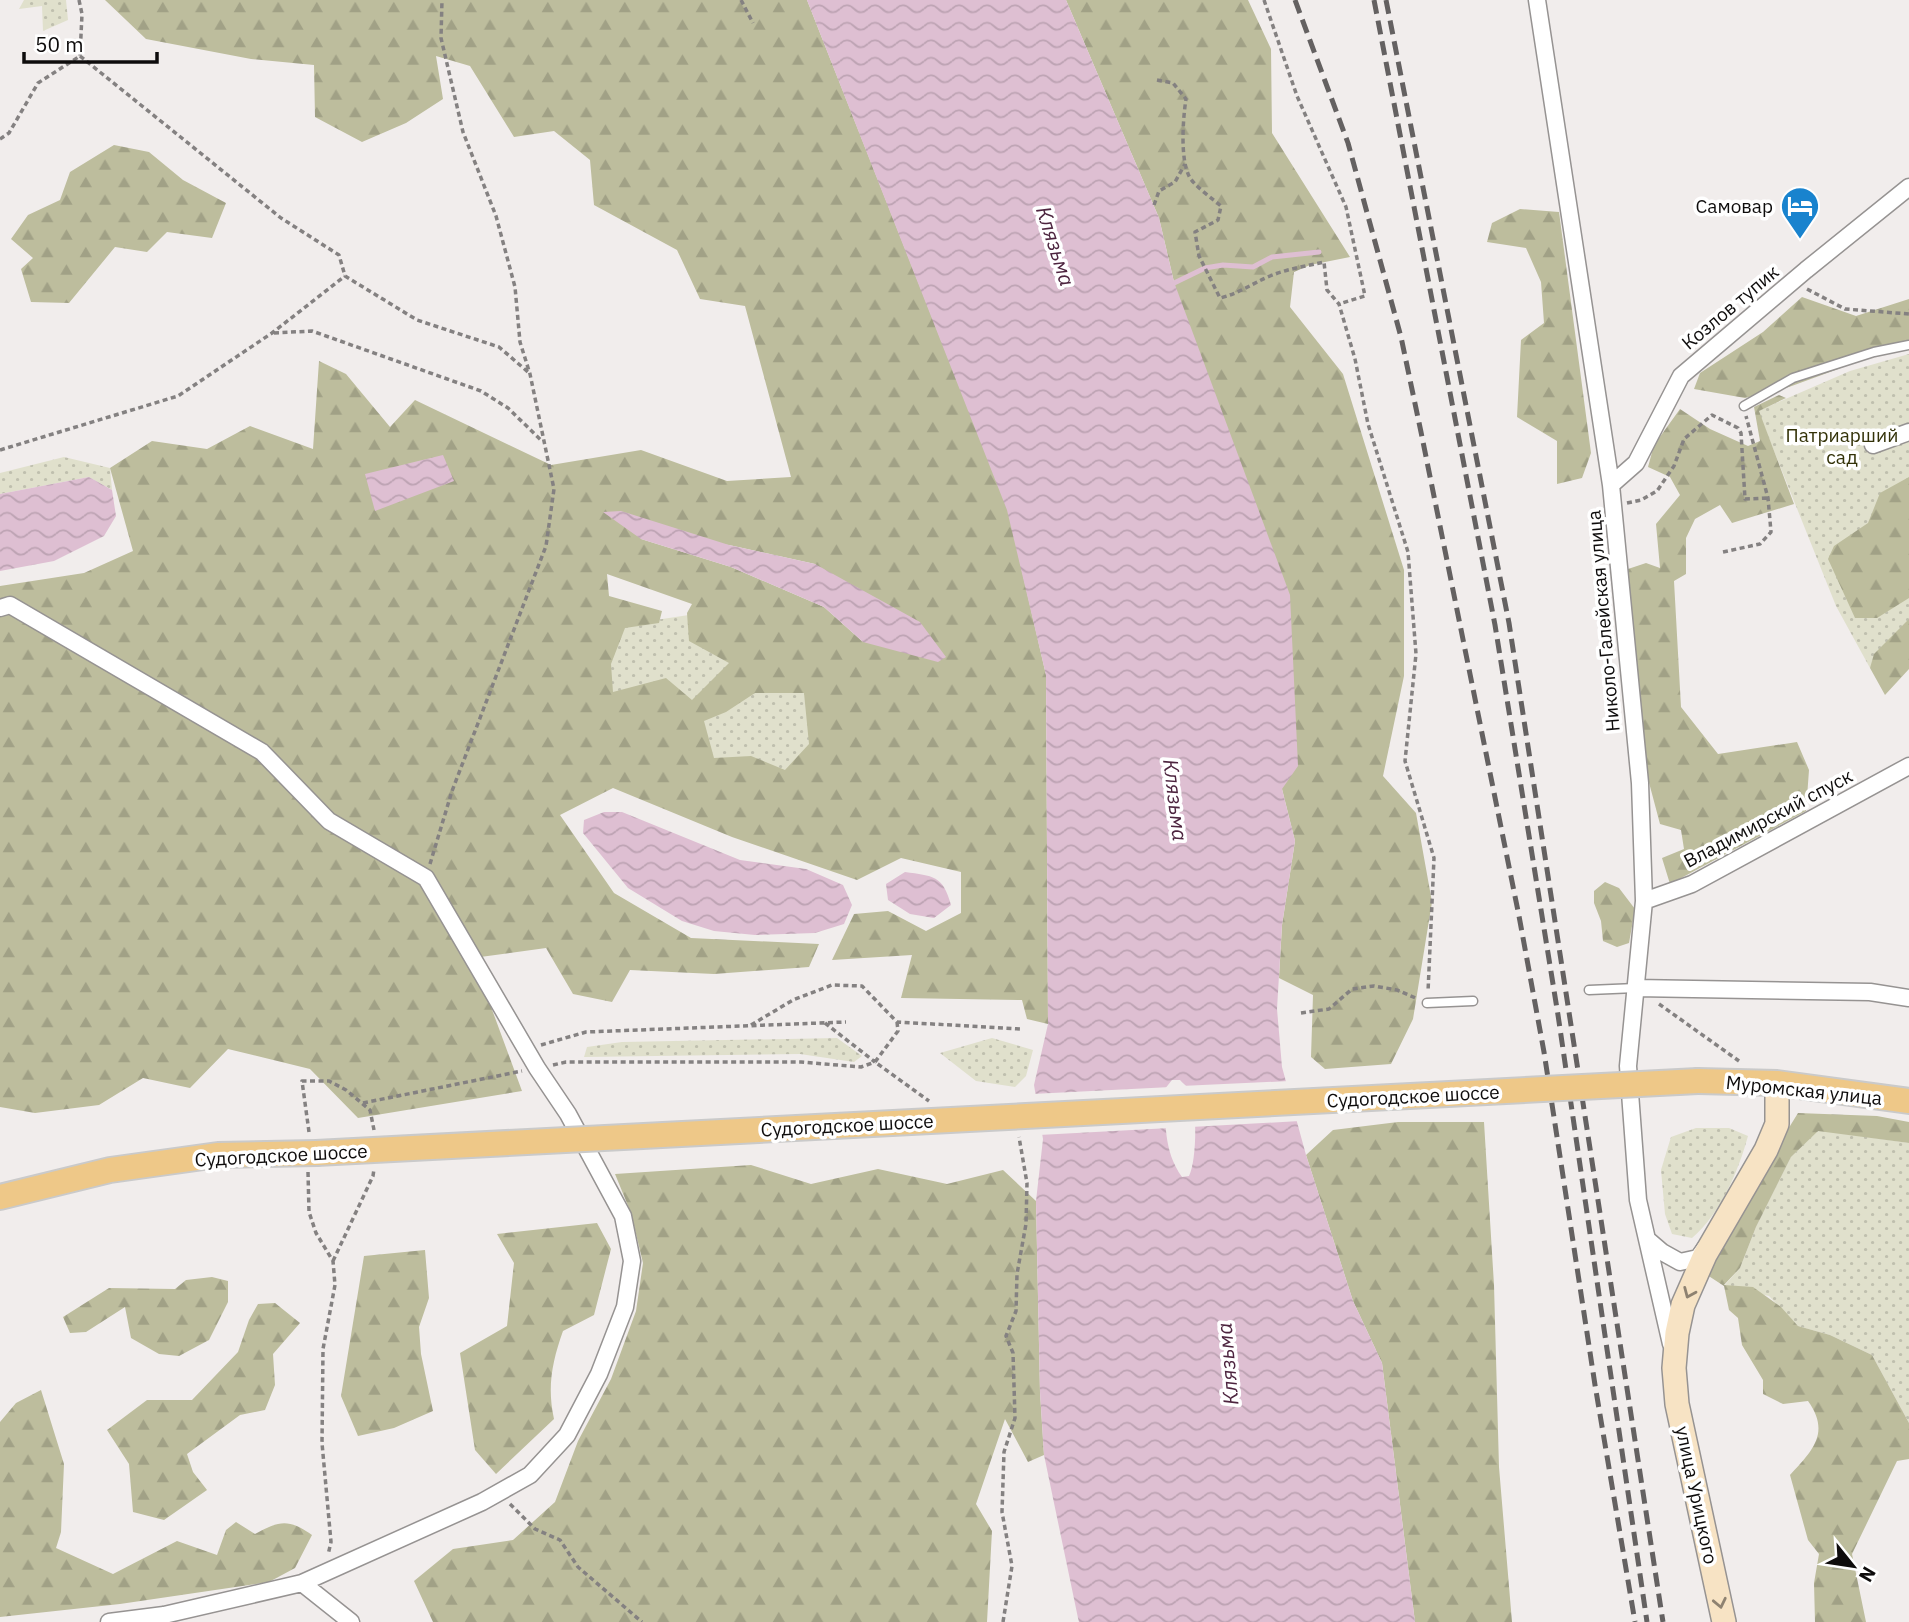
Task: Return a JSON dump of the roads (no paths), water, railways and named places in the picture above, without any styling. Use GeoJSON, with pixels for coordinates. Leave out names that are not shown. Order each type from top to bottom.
{"type":"FeatureCollection","features":[{"type":"Feature","properties":{"kind":"main road","name":"Муромская улица"},"geometry":{"type":"LineString","coordinates":[[1698,1081],[1777,1083],[1909,1101]]}},
{"type":"Feature","properties":{"kind":"main road","name":"Судогодское шоссе"},"geometry":{"type":"LineString","coordinates":[[0,1197],[110,1170],[218,1155],[1698,1081]]}},
{"type":"Feature","properties":{"kind":"street","name":"Николо-Галейская улица"},"geometry":{"type":"LineString","coordinates":[[1537,0],[1611,485],[1640,783],[1644,901],[1628,1066],[1638,1200],[1648,1240]]}},
{"type":"Feature","properties":{"kind":"street","name":"Козлов тупик"},"geometry":{"type":"LineString","coordinates":[[1611,485],[1636,463],[1681,376],[1909,187]]}},
{"type":"Feature","properties":{"kind":"street"},"geometry":{"type":"LineString","coordinates":[[1873,445],[1909,432]]}},
{"type":"Feature","properties":{"kind":"street"},"geometry":{"type":"LineString","coordinates":[[0,608],[10,605],[262,752],[329,821],[426,878],[537,1068],[568,1114],[623,1216],[632,1261],[625,1307],[599,1374],[567,1435],[530,1475],[482,1502],[302,1583],[164,1615],[109,1622]]}},
{"type":"Feature","properties":{"kind":"street","name":"Владимирский спуск"},"geometry":{"type":"LineString","coordinates":[[1644,901],[1692,884],[1909,766]]}},
{"type":"Feature","properties":{"kind":"street"},"geometry":{"type":"LineString","coordinates":[[1636,988],[1870,992],[1909,998]]}},
{"type":"Feature","properties":{"kind":"street","name":"улица Урицкого"},"geometry":{"type":"LineString","coordinates":[[1674,1368],[1683,1305],[1718,1231],[1766,1150],[1777,1124],[1777,1083]]}},
{"type":"Feature","properties":{"kind":"street","name":"улица Урицкого"},"geometry":{"type":"LineString","coordinates":[[1648,1240],[1680,1262],[1698,1258],[1718,1231]]}},
{"type":"Feature","properties":{"kind":"street","name":"улица Урицкого"},"geometry":{"type":"LineString","coordinates":[[1648,1240],[1669,1332],[1677,1404],[1724,1622]]}},
{"type":"Feature","properties":{"kind":"street"},"geometry":{"type":"LineString","coordinates":[[302,1583],[351,1622]]}},
{"type":"Feature","properties":{"kind":"lane"},"geometry":{"type":"LineString","coordinates":[[1744,406],[1793,378],[1874,352],[1909,345]]}},
{"type":"Feature","properties":{"kind":"lane"},"geometry":{"type":"LineString","coordinates":[[1589,990],[1636,988]]}},
{"type":"Feature","properties":{"kind":"lane"},"geometry":{"type":"LineString","coordinates":[[1427,1003],[1473,1001]]}},
{"type":"Feature","properties":{"kind":"water","name":"Клязьма"},"geometry":{"type":"Polygon","coordinates":[[[807,0],[1066,0],[1159,218],[1174,282],[1290,595],[1298,766],[1282,789],[1295,841],[1282,925],[1277,1009],[1282,1067],[1306,1155],[1353,1301],[1382,1363],[1415,1622],[1079,1622],[1044,1455],[1040,1392],[1036,1201],[1043,1139],[1034,1085],[1048,1024],[1046,675],[1007,510],[807,0]],[[1172,1080],[1164,1090],[1168,1146],[1182,1177],[1189,1176],[1192,1168],[1195,1131],[1194,1105],[1188,1088],[1180,1080],[1172,1080]]]}},
{"type":"Feature","properties":{"kind":"water"},"geometry":{"type":"Polygon","coordinates":[[[443,455],[454,481],[375,511],[365,474],[443,455]]]}},
{"type":"Feature","properties":{"kind":"water"},"geometry":{"type":"Polygon","coordinates":[[[89,477],[112,490],[116,516],[104,536],[54,561],[0,571],[0,494],[89,477]]]}},
{"type":"Feature","properties":{"kind":"water"},"geometry":{"type":"Polygon","coordinates":[[[621,511],[729,545],[815,564],[920,622],[946,657],[938,662],[863,642],[824,607],[731,567],[641,539],[603,512],[621,511]]]}},
{"type":"Feature","properties":{"kind":"water"},"geometry":{"type":"Polygon","coordinates":[[[604,812],[622,812],[740,860],[806,869],[843,885],[852,905],[844,924],[815,933],[755,935],[714,931],[682,921],[628,888],[583,833],[584,820],[604,812]]]}},
{"type":"Feature","properties":{"kind":"water"},"geometry":{"type":"Polygon","coordinates":[[[905,872],[936,879],[944,888],[951,905],[934,918],[910,914],[888,900],[886,884],[905,872]]]}},
{"type":"Feature","properties":{"kind":"waterway"},"geometry":{"type":"LineString","coordinates":[[1168,286],[1205,268],[1223,265],[1253,267],[1272,257],[1319,252]]}},
{"type":"Feature","properties":{"kind":"railway"},"geometry":{"type":"LineString","coordinates":[[1295,0],[1348,143],[1401,337],[1421,432],[1544,1052],[1595,1385],[1635,1622]]}},
{"type":"Feature","properties":{"kind":"railway"},"geometry":{"type":"LineString","coordinates":[[1374,0],[1495,625],[1558,1015],[1647,1622]]}},
{"type":"Feature","properties":{"kind":"railway"},"geometry":{"type":"LineString","coordinates":[[1386,0],[1509,623],[1663,1622]]}},
{"type":"Feature","properties":{"kind":"place","name":"Самовар"},"geometry":{"type":"Point","coordinates":[1800,240]}},
{"type":"Feature","properties":{"kind":"park label","name":"Патриарший сад"},"geometry":{"type":"Point","coordinates":[1842,446]}}]}
